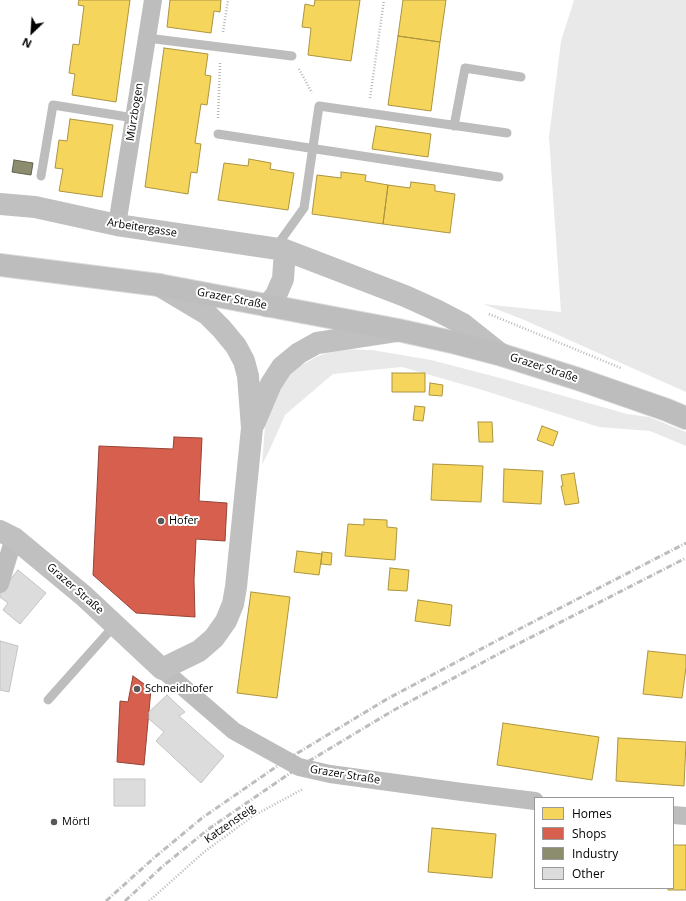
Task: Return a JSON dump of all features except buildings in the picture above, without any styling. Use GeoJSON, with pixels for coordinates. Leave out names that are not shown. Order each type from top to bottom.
{"type":"FeatureCollection","features":[{"type":"Feature","properties":{"kind":"main road","name":"Grazer Straße"},"geometry":{"type":"LineString","coordinates":[[0,265],[159,285],[398,330],[502,355],[578,379],[686,418]]}},
{"type":"Feature","properties":{"kind":"street","name":"Mürzbogen"},"geometry":{"type":"LineString","coordinates":[[117,225],[153,0]]}},
{"type":"Feature","properties":{"kind":"street","name":"Arbeitergasse"},"geometry":{"type":"LineString","coordinates":[[0,204],[35,207],[117,225],[280,249],[405,296],[436,310],[463,324],[502,355]]}},
{"type":"Feature","properties":{"kind":"street"},"geometry":{"type":"LineString","coordinates":[[267,306],[276,295],[283,279],[280,249]]}},
{"type":"Feature","properties":{"kind":"street","name":"Grazer Straße"},"geometry":{"type":"LineString","coordinates":[[159,285],[206,314],[221,328],[236,346],[244,361],[248,376],[252,428],[233,604],[226,621],[214,638],[199,651],[162,669]]}},
{"type":"Feature","properties":{"kind":"street","name":"Grazer Straße"},"geometry":{"type":"LineString","coordinates":[[252,428],[271,384],[282,367],[299,353],[317,343],[398,330]]}},
{"type":"Feature","properties":{"kind":"street"},"geometry":{"type":"LineString","coordinates":[[0,584],[7,535]]}},
{"type":"Feature","properties":{"kind":"street","name":"Grazer Straße"},"geometry":{"type":"LineString","coordinates":[[7,535],[84,596],[162,669],[234,731],[299,767],[330,774],[534,801]]}},
{"type":"Feature","properties":{"kind":"street"},"geometry":{"type":"LineString","coordinates":[[674,815],[686,816]]}},
{"type":"Feature","properties":{"kind":"lane"},"geometry":{"type":"LineString","coordinates":[[147,38],[292,56]]}},
{"type":"Feature","properties":{"kind":"lane"},"geometry":{"type":"LineString","coordinates":[[454,126],[465,68],[521,77]]}},
{"type":"Feature","properties":{"kind":"lane"},"geometry":{"type":"LineString","coordinates":[[41,176],[53,105],[134,118]]}},
{"type":"Feature","properties":{"kind":"lane"},"geometry":{"type":"LineString","coordinates":[[280,249],[304,208],[319,106],[506,133]]}},
{"type":"Feature","properties":{"kind":"lane"},"geometry":{"type":"LineString","coordinates":[[218,134],[499,177]]}},
{"type":"Feature","properties":{"kind":"lane"},"geometry":{"type":"LineString","coordinates":[[48,700],[115,625]]}},
{"type":"Feature","properties":{"kind":"path"},"geometry":{"type":"LineString","coordinates":[[218,134],[221,47],[228,0]]}},
{"type":"Feature","properties":{"kind":"path"},"geometry":{"type":"LineString","coordinates":[[368,113],[384,0]]}},
{"type":"Feature","properties":{"kind":"path"},"geometry":{"type":"LineString","coordinates":[[292,56],[319,106]]}},
{"type":"Feature","properties":{"kind":"path","name":"Katzensteig"},"geometry":{"type":"LineString","coordinates":[[149,901],[204,852],[253,816],[330,774]]}},
{"type":"Feature","properties":{"kind":"shaded area"},"geometry":{"type":"Polygon","coordinates":[[[574,0],[686,0],[686,392],[522,319],[483,304],[561,312],[549,137],[561,41],[574,0]]]}},
{"type":"Feature","properties":{"kind":"shaded area"},"geometry":{"type":"Polygon","coordinates":[[[337,349],[372,350],[431,360],[627,414],[649,417],[686,432],[686,446],[650,431],[599,427],[479,389],[402,367],[333,374],[285,415],[262,465],[266,413],[276,392],[295,369],[318,356],[337,349]]]}},
{"type":"Feature","properties":{"kind":"railway"},"geometry":{"type":"LineString","coordinates":[[106,901],[155,857],[202,818],[286,760],[387,699],[686,543]]}},
{"type":"Feature","properties":{"kind":"railway"},"geometry":{"type":"LineString","coordinates":[[125,901],[163,866],[210,828],[299,767],[394,710],[504,651],[686,558]]}},
{"type":"Feature","properties":{"kind":"place","name":"Hofer"},"geometry":{"type":"Point","coordinates":[161,521]}},
{"type":"Feature","properties":{"kind":"place","name":"Schneidhofer"},"geometry":{"type":"Point","coordinates":[137,689]}},
{"type":"Feature","properties":{"kind":"place","name":"Mörtl"},"geometry":{"type":"Point","coordinates":[54,822]}}]}
